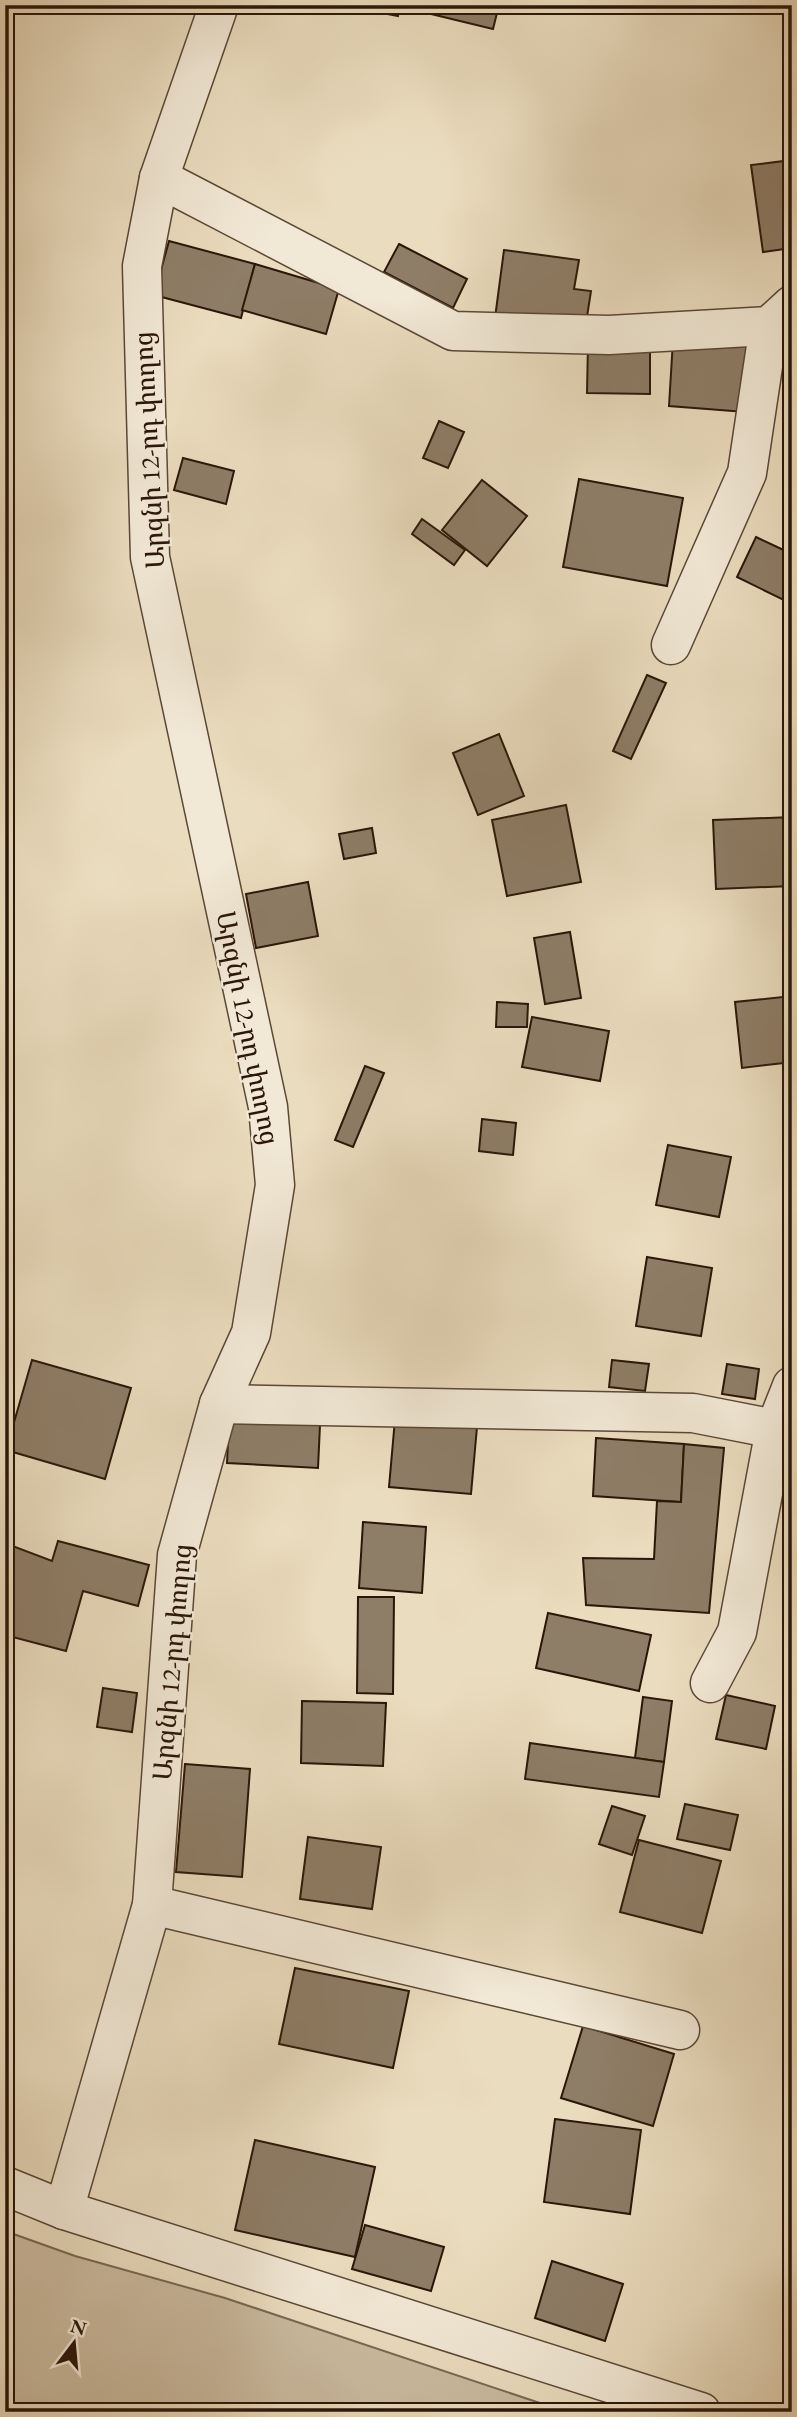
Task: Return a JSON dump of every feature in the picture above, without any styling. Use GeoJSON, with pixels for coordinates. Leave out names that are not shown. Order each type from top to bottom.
{"type":"FeatureCollection","features":[{"type":"Feature","properties":{"kind":"street","name":"Արզնի 12-րդ փողոց"},"geometry":{"type":"LineString","coordinates":[[64,2210],[152,1905],[177,1555],[219,1404],[251,1333],[275,1185],[268,1107],[150,557],[142,266],[159,178],[219,5]]}},
{"type":"Feature","properties":{"kind":"street"},"geometry":{"type":"LineString","coordinates":[[159,178],[453,331],[609,335],[780,315],[747,473],[671,645]]}},
{"type":"Feature","properties":{"kind":"street"},"geometry":{"type":"LineString","coordinates":[[710,1683],[737,1632],[775,1429],[792,1386]]}},
{"type":"Feature","properties":{"kind":"street"},"geometry":{"type":"LineString","coordinates":[[219,1404],[693,1413],[775,1429]]}},
{"type":"Feature","properties":{"kind":"street"},"geometry":{"type":"LineString","coordinates":[[152,1905],[680,2030]]}},
{"type":"Feature","properties":{"kind":"street"},"geometry":{"type":"LineString","coordinates":[[5,2186],[64,2210],[701,2412]]}},
{"type":"Feature","properties":{"kind":"shaded area"},"geometry":{"type":"Polygon","coordinates":[[[5,2231],[75,2256],[225,2298],[567,2412],[5,2412],[5,2231]]]}},
{"type":"Feature","properties":{"kind":"building"},"geometry":{"type":"Polygon","coordinates":[[[342,5],[400,5],[398,16],[342,5]]]}},
{"type":"Feature","properties":{"kind":"building"},"geometry":{"type":"Polygon","coordinates":[[[433,5],[499,5],[493,29],[431,14],[433,5]]]}},
{"type":"Feature","properties":{"kind":"building"},"geometry":{"type":"Polygon","coordinates":[[[792,160],[792,248],[763,252],[751,165],[792,160]]]}},
{"type":"Feature","properties":{"kind":"building"},"geometry":{"type":"Polygon","coordinates":[[[169,241],[255,264],[241,318],[154,295],[169,241]]]}},
{"type":"Feature","properties":{"kind":"building"},"geometry":{"type":"Polygon","coordinates":[[[399,244],[467,279],[453,308],[384,272],[399,244]]]}},
{"type":"Feature","properties":{"kind":"building"},"geometry":{"type":"Polygon","coordinates":[[[504,250],[579,260],[574,289],[591,291],[585,330],[495,318],[504,250]]]}},
{"type":"Feature","properties":{"kind":"building"},"geometry":{"type":"Polygon","coordinates":[[[255,264],[339,289],[326,334],[242,310],[255,264]]]}},
{"type":"Feature","properties":{"kind":"building"},"geometry":{"type":"Polygon","coordinates":[[[673,340],[749,346],[745,412],[669,406],[673,340]]]}},
{"type":"Feature","properties":{"kind":"building"},"geometry":{"type":"Polygon","coordinates":[[[588,344],[650,346],[650,394],[587,393],[588,344]]]}},
{"type":"Feature","properties":{"kind":"building"},"geometry":{"type":"Polygon","coordinates":[[[439,421],[464,432],[448,468],[423,458],[439,421]]]}},
{"type":"Feature","properties":{"kind":"building"},"geometry":{"type":"Polygon","coordinates":[[[183,458],[234,471],[226,504],[174,490],[183,458]]]}},
{"type":"Feature","properties":{"kind":"building"},"geometry":{"type":"Polygon","coordinates":[[[579,479],[683,498],[667,586],[563,567],[579,479]]]}},
{"type":"Feature","properties":{"kind":"building"},"geometry":{"type":"Polygon","coordinates":[[[482,480],[527,516],[487,566],[442,530],[482,480]]]}},
{"type":"Feature","properties":{"kind":"building"},"geometry":{"type":"Polygon","coordinates":[[[422,519],[465,550],[454,565],[412,534],[422,519]]]}},
{"type":"Feature","properties":{"kind":"building"},"geometry":{"type":"Polygon","coordinates":[[[756,537],[792,554],[792,604],[737,577],[756,537]]]}},
{"type":"Feature","properties":{"kind":"building"},"geometry":{"type":"Polygon","coordinates":[[[647,675],[666,683],[631,759],[613,751],[647,675]]]}},
{"type":"Feature","properties":{"kind":"building"},"geometry":{"type":"Polygon","coordinates":[[[499,734],[524,796],[478,815],[453,753],[499,734]]]}},
{"type":"Feature","properties":{"kind":"building"},"geometry":{"type":"Polygon","coordinates":[[[566,805],[581,882],[507,896],[492,820],[566,805]]]}},
{"type":"Feature","properties":{"kind":"building"},"geometry":{"type":"Polygon","coordinates":[[[792,817],[792,886],[716,889],[713,820],[792,817]]]}},
{"type":"Feature","properties":{"kind":"building"},"geometry":{"type":"Polygon","coordinates":[[[372,828],[376,853],[344,859],[339,834],[372,828]]]}},
{"type":"Feature","properties":{"kind":"building"},"geometry":{"type":"Polygon","coordinates":[[[308,882],[318,936],[256,948],[246,894],[308,882]]]}},
{"type":"Feature","properties":{"kind":"building"},"geometry":{"type":"Polygon","coordinates":[[[570,932],[581,998],[545,1004],[534,938],[570,932]]]}},
{"type":"Feature","properties":{"kind":"building"},"geometry":{"type":"Polygon","coordinates":[[[792,996],[792,1062],[742,1068],[735,1002],[792,996]]]}},
{"type":"Feature","properties":{"kind":"building"},"geometry":{"type":"Polygon","coordinates":[[[497,1002],[528,1004],[527,1027],[496,1027],[497,1002]]]}},
{"type":"Feature","properties":{"kind":"building"},"geometry":{"type":"Polygon","coordinates":[[[532,1017],[609,1031],[600,1081],[522,1067],[532,1017]]]}},
{"type":"Feature","properties":{"kind":"building"},"geometry":{"type":"Polygon","coordinates":[[[365,1066],[384,1073],[353,1147],[335,1140],[365,1066]]]}},
{"type":"Feature","properties":{"kind":"building"},"geometry":{"type":"Polygon","coordinates":[[[482,1119],[516,1123],[513,1155],[479,1151],[482,1119]]]}},
{"type":"Feature","properties":{"kind":"building"},"geometry":{"type":"Polygon","coordinates":[[[668,1145],[731,1157],[719,1217],[656,1205],[668,1145]]]}},
{"type":"Feature","properties":{"kind":"building"},"geometry":{"type":"Polygon","coordinates":[[[647,1257],[712,1268],[701,1336],[636,1326],[647,1257]]]}},
{"type":"Feature","properties":{"kind":"building"},"geometry":{"type":"Polygon","coordinates":[[[32,1360],[131,1388],[105,1479],[6,1450],[32,1360]]]}},
{"type":"Feature","properties":{"kind":"building"},"geometry":{"type":"Polygon","coordinates":[[[612,1360],[649,1364],[645,1391],[609,1387],[612,1360]]]}},
{"type":"Feature","properties":{"kind":"building"},"geometry":{"type":"Polygon","coordinates":[[[727,1364],[759,1369],[755,1399],[722,1394],[727,1364]]]}},
{"type":"Feature","properties":{"kind":"building"},"geometry":{"type":"Polygon","coordinates":[[[395,1419],[477,1427],[471,1494],[389,1487],[395,1419]]]}},
{"type":"Feature","properties":{"kind":"building"},"geometry":{"type":"Polygon","coordinates":[[[229,1421],[320,1425],[318,1468],[227,1463],[229,1421]]]}},
{"type":"Feature","properties":{"kind":"building"},"geometry":{"type":"Polygon","coordinates":[[[596,1438],[684,1444],[681,1502],[593,1496],[596,1438]]]}},
{"type":"Feature","properties":{"kind":"building"},"geometry":{"type":"Polygon","coordinates":[[[684,1444],[724,1448],[709,1613],[586,1605],[583,1558],[654,1559],[657,1501],[681,1502],[684,1444]]]}},
{"type":"Feature","properties":{"kind":"building"},"geometry":{"type":"Polygon","coordinates":[[[363,1522],[426,1527],[422,1593],[359,1588],[363,1522]]]}},
{"type":"Feature","properties":{"kind":"building"},"geometry":{"type":"Polygon","coordinates":[[[58,1541],[149,1565],[138,1606],[83,1591],[66,1651],[5,1635],[5,1559],[10,1545],[52,1561],[58,1541]]]}},
{"type":"Feature","properties":{"kind":"building"},"geometry":{"type":"Polygon","coordinates":[[[358,1597],[394,1597],[393,1694],[357,1693],[358,1597]]]}},
{"type":"Feature","properties":{"kind":"building"},"geometry":{"type":"Polygon","coordinates":[[[548,1613],[651,1635],[639,1691],[536,1668],[548,1613]]]}},
{"type":"Feature","properties":{"kind":"building"},"geometry":{"type":"Polygon","coordinates":[[[103,1688],[137,1693],[132,1732],[97,1727],[103,1688]]]}},
{"type":"Feature","properties":{"kind":"building"},"geometry":{"type":"Polygon","coordinates":[[[726,1695],[775,1706],[766,1749],[716,1739],[726,1695]]]}},
{"type":"Feature","properties":{"kind":"building"},"geometry":{"type":"Polygon","coordinates":[[[643,1697],[672,1701],[664,1762],[635,1758],[643,1697]]]}},
{"type":"Feature","properties":{"kind":"building"},"geometry":{"type":"Polygon","coordinates":[[[302,1701],[386,1703],[383,1766],[301,1763],[302,1701]]]}},
{"type":"Feature","properties":{"kind":"building"},"geometry":{"type":"Polygon","coordinates":[[[530,1743],[664,1762],[659,1797],[525,1779],[530,1743]]]}},
{"type":"Feature","properties":{"kind":"building"},"geometry":{"type":"Polygon","coordinates":[[[185,1764],[250,1769],[242,1877],[176,1872],[185,1764]]]}},
{"type":"Feature","properties":{"kind":"building"},"geometry":{"type":"Polygon","coordinates":[[[685,1804],[738,1815],[730,1850],[677,1839],[685,1804]]]}},
{"type":"Feature","properties":{"kind":"building"},"geometry":{"type":"Polygon","coordinates":[[[612,1806],[645,1816],[632,1855],[599,1844],[612,1806]]]}},
{"type":"Feature","properties":{"kind":"building"},"geometry":{"type":"Polygon","coordinates":[[[308,1837],[381,1847],[372,1909],[300,1899],[308,1837]]]}},
{"type":"Feature","properties":{"kind":"building"},"geometry":{"type":"Polygon","coordinates":[[[639,1840],[721,1861],[702,1933],[620,1912],[639,1840]]]}},
{"type":"Feature","properties":{"kind":"building"},"geometry":{"type":"Polygon","coordinates":[[[295,1968],[409,1991],[393,2068],[279,2044],[295,1968]]]}},
{"type":"Feature","properties":{"kind":"building"},"geometry":{"type":"Polygon","coordinates":[[[583,2026],[674,2054],[653,2126],[561,2098],[583,2026]]]}},
{"type":"Feature","properties":{"kind":"building"},"geometry":{"type":"Polygon","coordinates":[[[555,2119],[641,2130],[630,2214],[544,2202],[555,2119]]]}},
{"type":"Feature","properties":{"kind":"building"},"geometry":{"type":"Polygon","coordinates":[[[255,2140],[375,2167],[355,2257],[235,2230],[255,2140]]]}},
{"type":"Feature","properties":{"kind":"building"},"geometry":{"type":"Polygon","coordinates":[[[365,2225],[444,2247],[431,2291],[352,2269],[365,2225]]]}},
{"type":"Feature","properties":{"kind":"building"},"geometry":{"type":"Polygon","coordinates":[[[552,2261],[623,2284],[605,2341],[535,2318],[552,2261]]]}}]}
